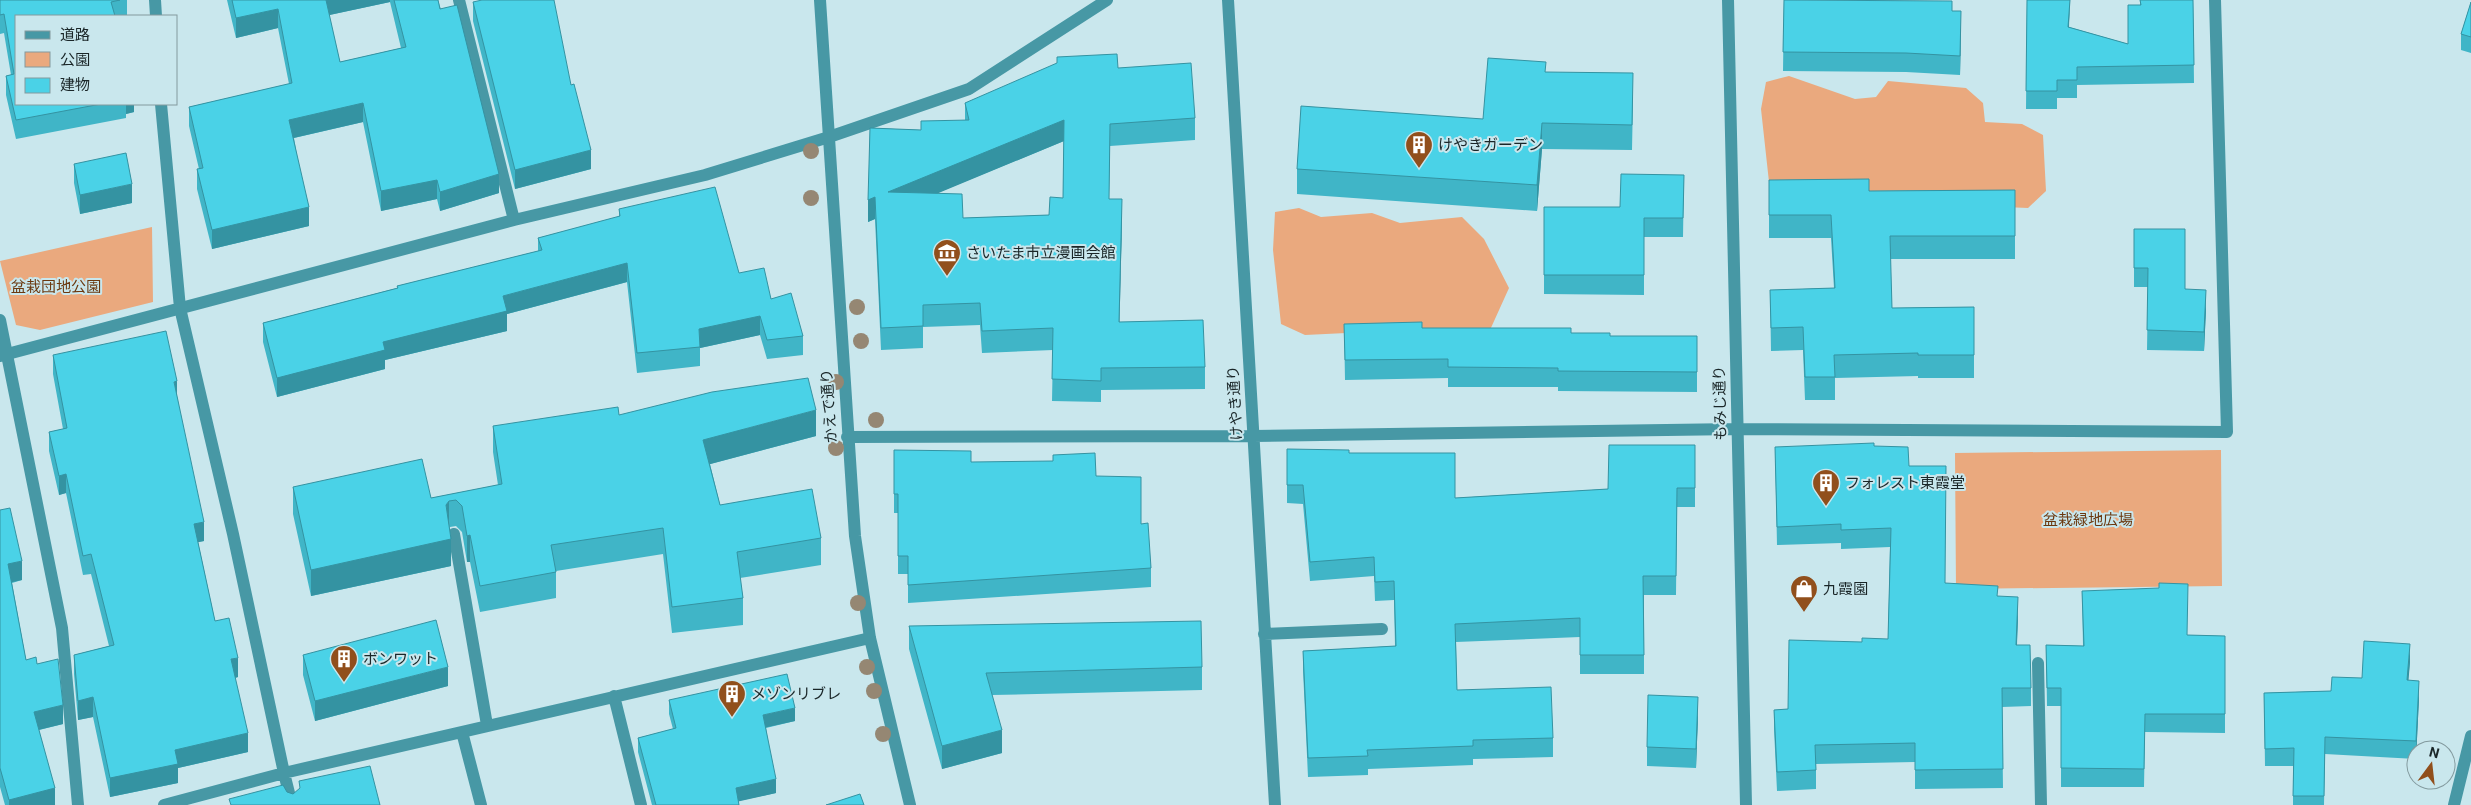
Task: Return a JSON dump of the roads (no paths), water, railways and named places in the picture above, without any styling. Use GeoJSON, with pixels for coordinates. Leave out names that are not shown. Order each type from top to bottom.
{"type":"FeatureCollection","features":[{"type":"Feature","properties":{"kind":"street"},"geometry":{"type":"LineString","coordinates":[[156,0],[156,15]]}},
{"type":"Feature","properties":{"kind":"street"},"geometry":{"type":"LineString","coordinates":[[459,0],[514,220]]}},
{"type":"Feature","properties":{"kind":"street","name":"かえで通り"},"geometry":{"type":"LineString","coordinates":[[820,0],[847,437],[855,536],[870,638],[910,805]]}},
{"type":"Feature","properties":{"kind":"street"},"geometry":{"type":"LineString","coordinates":[[3,355],[514,220],[705,175],[829,138],[969,89],[1107,0]]}},
{"type":"Feature","properties":{"kind":"street","name":"けやき通り"},"geometry":{"type":"LineString","coordinates":[[1228,0],[1275,805]]}},
{"type":"Feature","properties":{"kind":"street","name":"もみじ通り"},"geometry":{"type":"LineString","coordinates":[[1728,0],[1746,805]]}},
{"type":"Feature","properties":{"kind":"street"},"geometry":{"type":"LineString","coordinates":[[847,437],[1253,436],[1737,429],[2227,432],[2215,0]]}},
{"type":"Feature","properties":{"kind":"street"},"geometry":{"type":"LineString","coordinates":[[161,105],[180,308],[233,534],[292,805]]}},
{"type":"Feature","properties":{"kind":"street"},"geometry":{"type":"LineString","coordinates":[[0,320],[3,355],[62,628],[78,805]]}},
{"type":"Feature","properties":{"kind":"street"},"geometry":{"type":"LineString","coordinates":[[454,534],[488,725]]}},
{"type":"Feature","properties":{"kind":"street"},"geometry":{"type":"LineString","coordinates":[[1264,634],[1382,629]]}},
{"type":"Feature","properties":{"kind":"street"},"geometry":{"type":"LineString","coordinates":[[164,805],[284,773],[870,638]]}},
{"type":"Feature","properties":{"kind":"street"},"geometry":{"type":"LineString","coordinates":[[2038,663],[2041,805]]}},
{"type":"Feature","properties":{"kind":"street"},"geometry":{"type":"LineString","coordinates":[[614,696],[641,805]]}},
{"type":"Feature","properties":{"kind":"street"},"geometry":{"type":"LineString","coordinates":[[462,732],[482,805]]}},
{"type":"Feature","properties":{"kind":"street"},"geometry":{"type":"LineString","coordinates":[[2454,805],[2471,736]]}},
{"type":"Feature","properties":{"kind":"place","name":"けやきガーデン"},"geometry":{"type":"Point","coordinates":[1419,169]}},
{"type":"Feature","properties":{"kind":"place","name":"さいたま市立漫画会館"},"geometry":{"type":"Point","coordinates":[947,277]}},
{"type":"Feature","properties":{"kind":"place","name":"フォレスト東霞堂"},"geometry":{"type":"Point","coordinates":[1826,507]}},
{"type":"Feature","properties":{"kind":"place","name":"九霞園"},"geometry":{"type":"Point","coordinates":[1804,613]}},
{"type":"Feature","properties":{"kind":"place","name":"ボンワット"},"geometry":{"type":"Point","coordinates":[344,683]}},
{"type":"Feature","properties":{"kind":"place","name":"メゾンリブレ"},"geometry":{"type":"Point","coordinates":[732,718]}},
{"type":"Feature","properties":{"kind":"park label","name":"盆栽団地公園"},"geometry":{"type":"Point","coordinates":[56,287]}},
{"type":"Feature","properties":{"kind":"park label","name":"盆栽緑地広場"},"geometry":{"type":"Point","coordinates":[2088,520]}}]}
